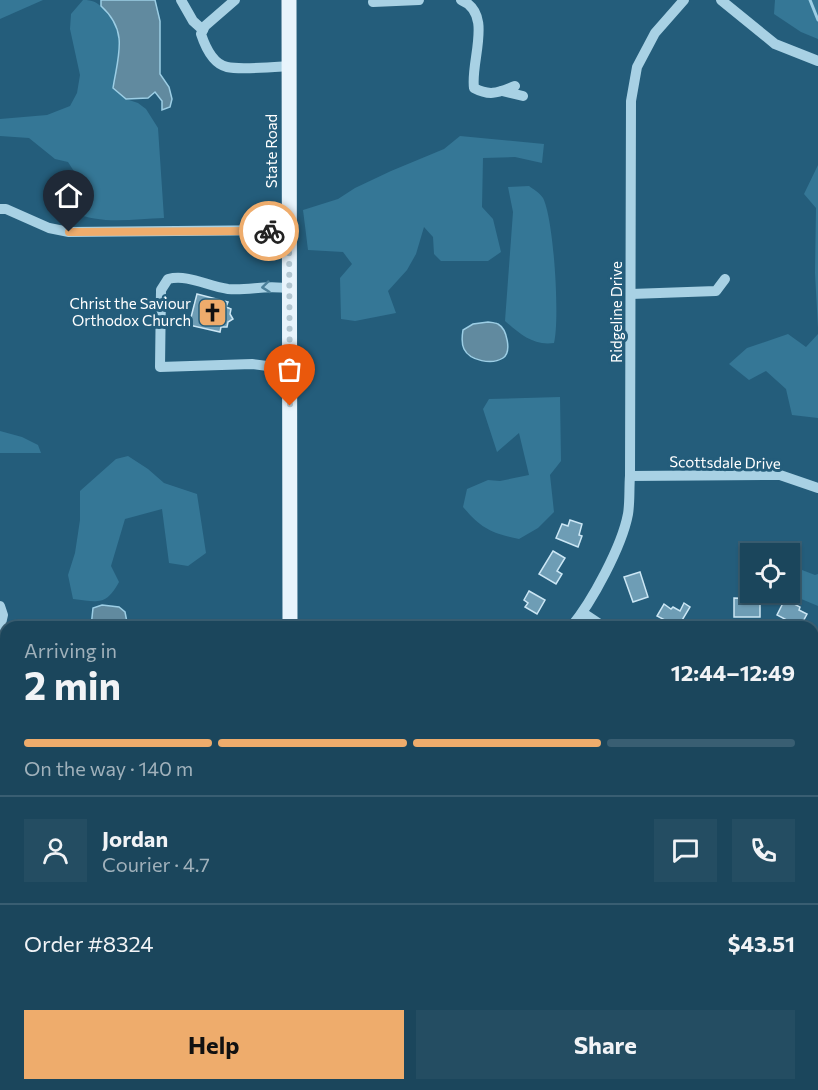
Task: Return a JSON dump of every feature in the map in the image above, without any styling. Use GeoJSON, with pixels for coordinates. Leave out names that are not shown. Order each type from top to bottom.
{"type":"FeatureCollection","features":[{"type":"Feature","properties":{"kind":"main road","name":"State Road"},"geometry":{"type":"LineString","coordinates":[[289,0],[291,621]]}},
{"type":"Feature","properties":{"kind":"street"},"geometry":{"type":"LineString","coordinates":[[181,0],[193,21],[203,30]]}},
{"type":"Feature","properties":{"kind":"street"},"geometry":{"type":"LineString","coordinates":[[235,0],[221,11],[201,34],[204,44],[216,61],[226,67],[289,66]]}},
{"type":"Feature","properties":{"kind":"street"},"geometry":{"type":"LineString","coordinates":[[373,2],[419,0]]}},
{"type":"Feature","properties":{"kind":"street"},"geometry":{"type":"LineString","coordinates":[[461,0],[474,7],[480,22],[473,78],[474,88],[484,94],[515,86]]}},
{"type":"Feature","properties":{"kind":"street","name":"Ridgeline Drive"},"geometry":{"type":"LineString","coordinates":[[577,621],[610,562],[627,515],[630,476],[631,101],[638,67],[655,33],[684,0]]}},
{"type":"Feature","properties":{"kind":"street"},"geometry":{"type":"LineString","coordinates":[[721,0],[775,44],[818,61]]}},
{"type":"Feature","properties":{"kind":"street"},"geometry":{"type":"LineString","coordinates":[[501,91],[523,96]]}},
{"type":"Feature","properties":{"kind":"street"},"geometry":{"type":"LineString","coordinates":[[0,209],[6,209],[49,228],[69,232],[289,230]]}},
{"type":"Feature","properties":{"kind":"street"},"geometry":{"type":"LineString","coordinates":[[289,289],[276,286],[243,290],[227,289],[179,276],[168,279],[161,290],[160,367],[252,364],[290,369]]}},
{"type":"Feature","properties":{"kind":"street"},"geometry":{"type":"LineString","coordinates":[[631,294],[716,291],[725,279]]}},
{"type":"Feature","properties":{"kind":"street","name":"Scottsdale Drive"},"geometry":{"type":"LineString","coordinates":[[630,476],[780,475],[818,488]]}},
{"type":"Feature","properties":{"kind":"street"},"geometry":{"type":"LineString","coordinates":[[0,606],[3,615],[2,621]]}},
{"type":"Feature","properties":{"kind":"street"},"geometry":{"type":"LineString","coordinates":[[583,613],[595,621]]}},
{"type":"Feature","properties":{"kind":"shaded area"},"geometry":{"type":"Polygon","coordinates":[[[0,0],[43,0],[0,19],[0,0]]]}},
{"type":"Feature","properties":{"kind":"shaded area"},"geometry":{"type":"Polygon","coordinates":[[[83,0],[92,1],[101,6],[111,16],[115,25],[119,45],[113,88],[126,99],[146,109],[158,128],[164,218],[106,220],[94,219],[73,212],[77,176],[68,162],[55,159],[29,138],[0,136],[0,119],[47,115],[70,106],[77,93],[80,75],[70,29],[71,14],[83,0]]]}},
{"type":"Feature","properties":{"kind":"shaded area"},"geometry":{"type":"Polygon","coordinates":[[[101,0],[155,0],[160,21],[160,74],[169,87],[172,99],[170,107],[162,110],[162,101],[155,92],[148,98],[126,99],[113,88],[119,55],[118,34],[110,15],[101,6],[101,0]]]}},
{"type":"Feature","properties":{"kind":"shaded area"},"geometry":{"type":"Polygon","coordinates":[[[775,0],[818,0],[818,39],[801,32],[774,14],[775,0]]]}},
{"type":"Feature","properties":{"kind":"shaded area"},"geometry":{"type":"Polygon","coordinates":[[[460,136],[544,144],[542,163],[515,157],[483,158],[482,207],[493,219],[501,252],[488,261],[441,261],[434,254],[433,237],[424,227],[416,254],[407,270],[388,291],[396,313],[355,321],[341,319],[340,278],[352,264],[343,252],[308,250],[303,210],[338,199],[391,171],[444,149],[460,136]]]}},
{"type":"Feature","properties":{"kind":"shaded area"},"geometry":{"type":"Polygon","coordinates":[[[818,165],[818,328],[815,273],[816,208],[804,194],[818,165]]]}},
{"type":"Feature","properties":{"kind":"shaded area"},"geometry":{"type":"Polygon","coordinates":[[[529,186],[543,198],[550,226],[556,293],[554,343],[533,341],[505,321],[513,212],[508,187],[529,186]]]}},
{"type":"Feature","properties":{"kind":"shaded area"},"geometry":{"type":"Polygon","coordinates":[[[488,322],[501,327],[508,346],[503,358],[482,361],[471,356],[464,349],[463,330],[473,324],[488,322]]]}},
{"type":"Feature","properties":{"kind":"shaded area"},"geometry":{"type":"Polygon","coordinates":[[[788,334],[806,347],[818,334],[818,418],[792,415],[786,389],[766,371],[749,380],[729,364],[747,348],[788,334]]]}},
{"type":"Feature","properties":{"kind":"shaded area"},"geometry":{"type":"Polygon","coordinates":[[[560,397],[561,461],[550,475],[554,512],[538,528],[519,539],[488,529],[463,507],[467,489],[488,480],[500,481],[529,475],[519,433],[497,452],[483,409],[489,399],[560,397]]]}},
{"type":"Feature","properties":{"kind":"shaded area"},"geometry":{"type":"Polygon","coordinates":[[[0,431],[22,437],[38,445],[41,453],[0,453],[0,431]]]}},
{"type":"Feature","properties":{"kind":"shaded area"},"geometry":{"type":"Polygon","coordinates":[[[128,456],[164,483],[197,494],[206,553],[188,566],[169,563],[162,509],[125,519],[111,566],[119,582],[114,590],[100,601],[73,599],[68,575],[75,553],[80,520],[80,491],[116,459],[128,456]]]}},
{"type":"Feature","properties":{"kind":"shaded area"},"geometry":{"type":"Polygon","coordinates":[[[800,569],[818,574],[818,606],[800,598],[800,569]]]}},
{"type":"Feature","properties":{"kind":"shaded area"},"geometry":{"type":"Polygon","coordinates":[[[102,605],[119,607],[125,612],[127,621],[92,621],[93,608],[102,605]]]}},
{"type":"Feature","properties":{"kind":"building","name":"Christ the Saviour Orthodox Church"},"geometry":{"type":"Polygon","coordinates":[[[197,294],[228,302],[226,307],[231,309],[230,314],[233,319],[228,322],[227,327],[221,327],[220,332],[189,325],[197,294]]]}},
{"type":"Feature","properties":{"kind":"building"},"geometry":{"type":"Polygon","coordinates":[[[570,520],[582,524],[579,535],[582,536],[578,547],[556,538],[562,524],[568,526],[570,520]]]}},
{"type":"Feature","properties":{"kind":"building"},"geometry":{"type":"Polygon","coordinates":[[[553,551],[565,558],[557,571],[562,574],[556,584],[539,574],[553,551]]]}},
{"type":"Feature","properties":{"kind":"building"},"geometry":{"type":"Polygon","coordinates":[[[640,572],[648,597],[633,602],[624,577],[640,572]]]}},
{"type":"Feature","properties":{"kind":"building"},"geometry":{"type":"Polygon","coordinates":[[[529,591],[545,600],[537,614],[525,607],[528,603],[524,600],[529,591]]]}},
{"type":"Feature","properties":{"kind":"building"},"geometry":{"type":"Polygon","coordinates":[[[734,598],[740,598],[740,603],[760,603],[760,617],[734,617],[734,598]]]}},
{"type":"Feature","properties":{"kind":"building"},"geometry":{"type":"Polygon","coordinates":[[[684,603],[690,607],[682,621],[667,621],[657,616],[664,604],[680,611],[684,603]]]}},
{"type":"Feature","properties":{"kind":"building"},"geometry":{"type":"Polygon","coordinates":[[[783,603],[792,603],[807,614],[803,621],[788,621],[777,615],[783,603]]]}},
{"type":"Feature","properties":{"kind":"waterway"},"geometry":{"type":"LineString","coordinates":[[810,0],[818,20]]}},
{"type":"Feature","properties":{"kind":"way so far"},"geometry":{"type":"LineString","coordinates":[[269,231],[289,230],[290,406]]}},
{"type":"Feature","properties":{"kind":"place","name":"Christ the Saviour Orthodox Church"},"geometry":{"type":"Point","coordinates":[212,312]}},
{"type":"Feature","properties":{"kind":"route"},"geometry":{"type":"LineString","coordinates":[[69,232],[269,231]]}}]}
